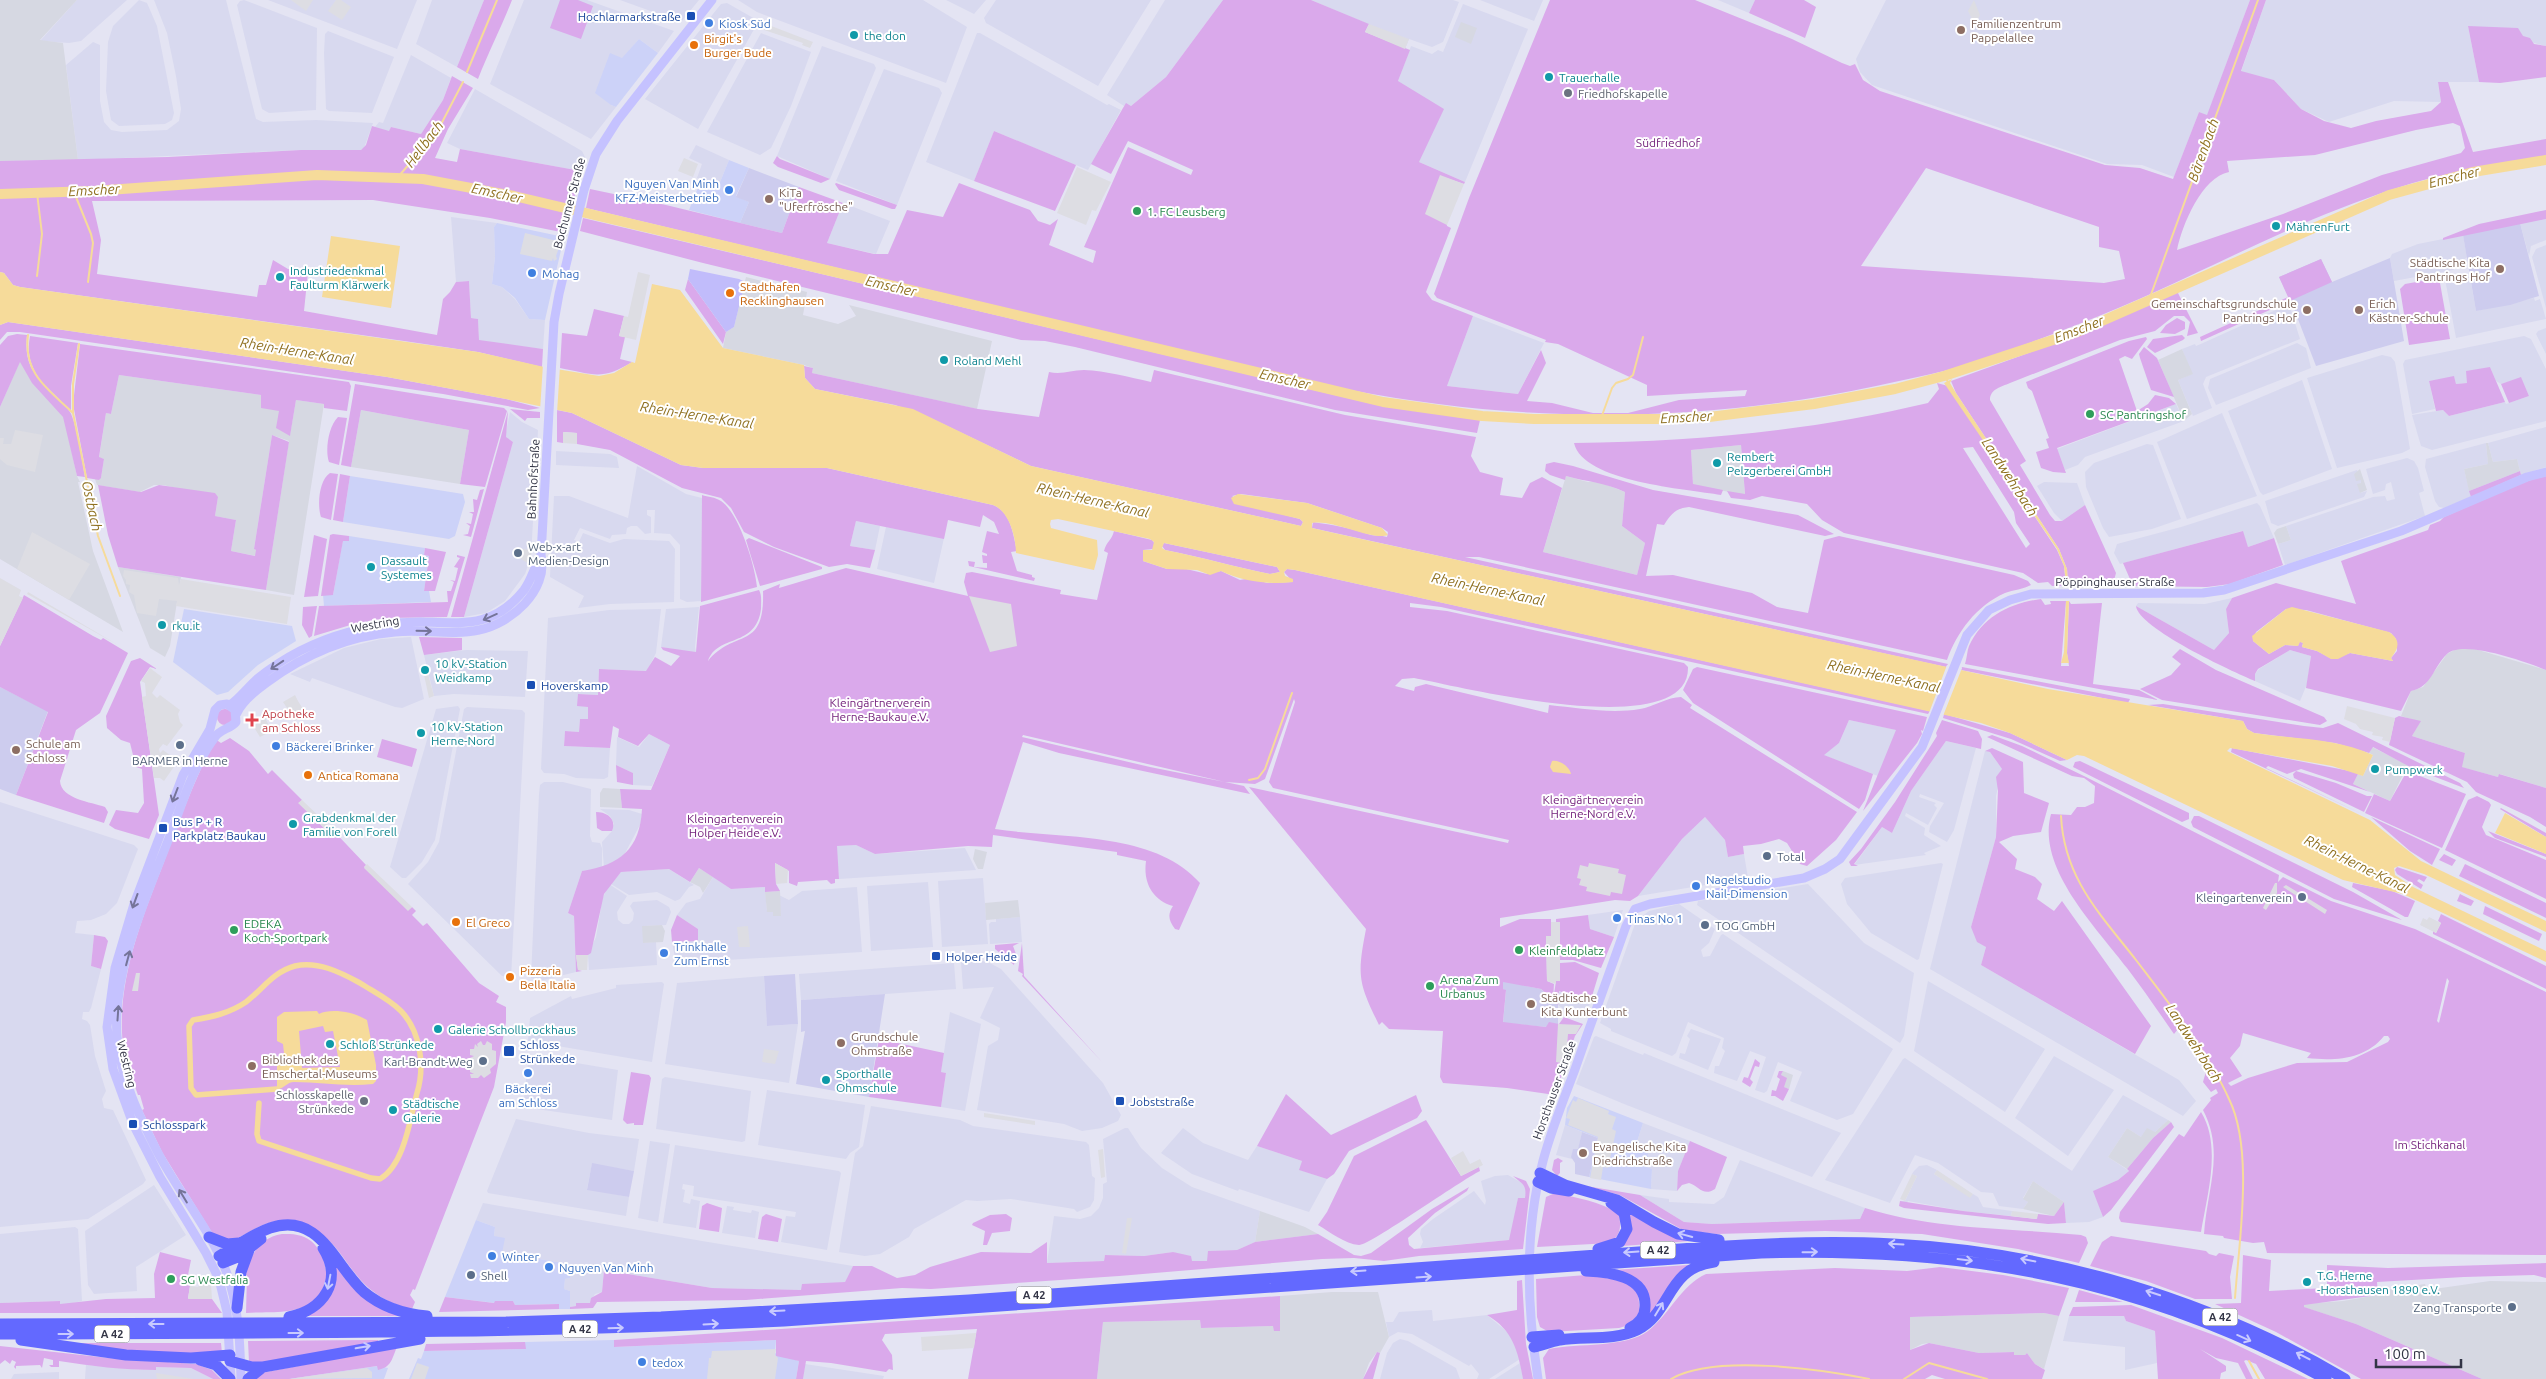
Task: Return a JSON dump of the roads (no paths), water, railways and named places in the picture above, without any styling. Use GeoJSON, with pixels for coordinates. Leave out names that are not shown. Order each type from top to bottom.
{"type":"FeatureCollection","features":[{"type":"Feature","properties":{"kind":"highway"},"geometry":{"type":"LineString","coordinates":[[1533,1342],[1623,1335],[1635,1331],[1654,1318],[1681,1275],[1708,1262],[1757,1258],[1764,1248],[1755,1239],[1717,1240],[1678,1234],[1617,1200],[1539,1178]]}},
{"type":"Feature","properties":{"kind":"highway"},"geometry":{"type":"LineString","coordinates":[[1533,1342],[1624,1331],[1637,1324],[1645,1311],[1645,1298],[1642,1291],[1636,1284],[1621,1276],[1587,1271],[1550,1272],[1541,1264],[1556,1252],[1598,1250],[1615,1244],[1623,1238],[1628,1224],[1624,1213],[1614,1204],[1548,1188],[1539,1178]]}},
{"type":"Feature","properties":{"kind":"highway"},"geometry":{"type":"LineString","coordinates":[[216,1261],[238,1257],[247,1244],[270,1228],[288,1226],[307,1230],[330,1249],[364,1292],[388,1307],[404,1328]]}},
{"type":"Feature","properties":{"kind":"highway"},"geometry":{"type":"LineString","coordinates":[[209,1237],[227,1244],[247,1244],[271,1232],[284,1229],[296,1230],[307,1234],[318,1242],[327,1255],[331,1267],[328,1289],[316,1306],[300,1315],[271,1319],[251,1326]]}},
{"type":"Feature","properties":{"kind":"highway","name":"A 42"},"geometry":{"type":"LineString","coordinates":[[0,1334],[251,1326],[404,1328],[826,1309],[1861,1242],[1944,1248],[2013,1257],[2079,1277],[2216,1326],[2275,1352],[2326,1379]]}},
{"type":"Feature","properties":{"kind":"highway"},"geometry":{"type":"LineString","coordinates":[[237,1308],[241,1272],[247,1244]]}},
{"type":"Feature","properties":{"kind":"highway","name":"A 42"},"geometry":{"type":"LineString","coordinates":[[432,1327],[497,1332],[784,1321],[1522,1265]]}},
{"type":"Feature","properties":{"kind":"highway","name":"A 42"},"geometry":{"type":"LineString","coordinates":[[2079,1277],[2155,1294],[2212,1314],[2279,1344],[2345,1379]]}},
{"type":"Feature","properties":{"kind":"highway","name":"A 42"},"geometry":{"type":"LineString","coordinates":[[0,1324],[223,1328]]}},
{"type":"Feature","properties":{"kind":"highway"},"geometry":{"type":"LineString","coordinates":[[248,1379],[264,1367],[404,1328],[432,1327]]}},
{"type":"Feature","properties":{"kind":"highway"},"geometry":{"type":"LineString","coordinates":[[0,1339],[60,1345],[126,1355],[235,1358],[264,1367]]}},
{"type":"Feature","properties":{"kind":"highway"},"geometry":{"type":"LineString","coordinates":[[191,1358],[216,1365],[230,1379]]}},
{"type":"Feature","properties":{"kind":"main road","name":"Bochumer Straße"},"geometry":{"type":"LineString","coordinates":[[552,360],[559,294],[594,158],[604,138],[712,0]]}},
{"type":"Feature","properties":{"kind":"main road","name":"Bahnhofstraße"},"geometry":{"type":"LineString","coordinates":[[526,594],[541,555],[552,360]]}},
{"type":"Feature","properties":{"kind":"main road","name":"Pöppinghauser Straße"},"geometry":{"type":"LineString","coordinates":[[1815,874],[1840,859],[1849,849],[1922,747],[1967,635],[1979,619],[2000,604],[2021,596],[2042,593],[2203,593],[2224,590],[2401,531],[2527,477],[2546,472]]}},
{"type":"Feature","properties":{"kind":"main road","name":"Westring"},"geometry":{"type":"LineString","coordinates":[[230,705],[270,669],[314,644],[348,632],[393,624],[478,622],[495,616],[526,594]]}},
{"type":"Feature","properties":{"kind":"main road","name":"Westring"},"geometry":{"type":"LineString","coordinates":[[236,713],[242,703],[283,671],[318,652],[352,640],[382,633],[479,630],[507,619],[526,594]]}},
{"type":"Feature","properties":{"kind":"main road"},"geometry":{"type":"LineString","coordinates":[[223,704],[230,705],[236,713],[236,722],[225,728],[218,726],[213,720],[217,707],[223,704]]}},
{"type":"Feature","properties":{"kind":"main road","name":"Westring"},"geometry":{"type":"LineString","coordinates":[[213,720],[183,775],[134,904],[115,968],[107,1027],[113,1069],[133,1124],[165,1186],[216,1261],[237,1308],[235,1358],[230,1379]]}},
{"type":"Feature","properties":{"kind":"main road","name":"Westring"},"geometry":{"type":"LineString","coordinates":[[225,728],[216,736],[194,774],[161,860],[135,932],[123,976],[117,1018],[118,1043],[123,1069],[143,1121],[162,1160],[209,1237],[216,1261],[235,1358],[241,1379]]}},
{"type":"Feature","properties":{"kind":"main road","name":"Horsthauser Straße"},"geometry":{"type":"LineString","coordinates":[[1538,1379],[1533,1342],[1529,1268],[1531,1234],[1539,1178],[1561,1105],[1626,926],[1635,909],[1650,904],[1815,874]]}},
{"type":"Feature","properties":{"kind":"water"},"geometry":{"type":"Polygon","coordinates":[[[331,236],[400,246],[391,308],[322,297],[331,236]]]}},
{"type":"Feature","properties":{"kind":"water","name":"Rhein-Herne-Kanal"},"geometry":{"type":"Polygon","coordinates":[[[0,272],[4,273],[13,285],[20,287],[478,352],[544,367],[599,376],[614,373],[632,362],[635,363],[652,284],[680,290],[723,348],[804,365],[805,378],[815,389],[913,409],[1031,466],[1301,526],[1303,522],[1300,519],[1234,504],[1231,498],[1238,494],[1307,503],[1382,528],[1388,535],[1372,535],[1321,523],[1312,523],[1312,528],[2048,689],[2243,721],[2247,729],[2254,733],[2330,742],[2359,749],[2373,755],[2363,776],[2332,766],[2230,748],[2227,751],[2370,820],[2421,861],[2546,921],[2546,932],[2424,874],[2399,866],[2394,868],[2395,875],[2413,887],[2546,951],[2546,962],[2403,894],[2343,880],[2084,756],[2077,755],[2067,760],[2010,733],[1981,723],[1295,570],[1287,569],[1284,572],[1285,576],[1293,579],[1293,582],[1274,583],[1246,580],[1221,571],[1210,575],[1197,570],[1167,569],[1143,561],[1143,550],[1152,550],[1154,542],[1150,539],[1058,519],[1051,520],[1051,528],[1097,540],[1098,555],[1094,570],[1016,553],[1015,540],[1010,525],[999,508],[993,505],[827,468],[703,468],[681,465],[572,413],[506,399],[387,377],[8,322],[0,325],[0,272]],[[1164,543],[1162,548],[1270,574],[1280,572],[1277,567],[1164,543]]]}},
{"type":"Feature","properties":{"kind":"water"},"geometry":{"type":"Polygon","coordinates":[[[1952,379],[1950,383],[1956,393],[2059,549],[2067,569],[2068,582],[2066,582],[2064,566],[2057,549],[1944,383],[1952,379]]]}},
{"type":"Feature","properties":{"kind":"water"},"geometry":{"type":"Polygon","coordinates":[[[2066,601],[2069,601],[2067,653],[2069,663],[2061,663],[2064,652],[2066,601]]]}},
{"type":"Feature","properties":{"kind":"water"},"geometry":{"type":"Polygon","coordinates":[[[2292,607],[2389,632],[2396,638],[2398,644],[2391,658],[2393,661],[2350,653],[2338,659],[2331,659],[2317,651],[2302,647],[2303,643],[2300,642],[2298,646],[2285,645],[2269,654],[2253,641],[2252,636],[2286,609],[2292,607]]]}},
{"type":"Feature","properties":{"kind":"water"},"geometry":{"type":"Polygon","coordinates":[[[1552,761],[1564,764],[1571,774],[1553,772],[1550,767],[1552,761]]]}},
{"type":"Feature","properties":{"kind":"water"},"geometry":{"type":"Polygon","coordinates":[[[2505,813],[2546,837],[2546,854],[2495,833],[2505,813]]]}},
{"type":"Feature","properties":{"kind":"water"},"geometry":{"type":"Polygon","coordinates":[[[317,1011],[319,1014],[330,1011],[343,1012],[367,1020],[376,1065],[376,1081],[373,1084],[353,1085],[294,1082],[277,1089],[277,1062],[284,1053],[283,1044],[277,1041],[277,1017],[284,1012],[317,1011]],[[323,1026],[299,1031],[302,1068],[340,1067],[333,1031],[325,1032],[323,1026]]]}},
{"type":"Feature","properties":{"kind":"waterway","name":"Hellbach"},"geometry":{"type":"LineString","coordinates":[[467,72],[497,0]]}},
{"type":"Feature","properties":{"kind":"waterway","name":"Bärenbach"},"geometry":{"type":"LineString","coordinates":[[2149,300],[2258,0]]}},
{"type":"Feature","properties":{"kind":"waterway","name":"Hellbach"},"geometry":{"type":"LineString","coordinates":[[398,177],[437,132],[463,82]]}},
{"type":"Feature","properties":{"kind":"waterway","name":"Emscher"},"geometry":{"type":"LineString","coordinates":[[0,194],[94,191],[317,175],[423,179],[514,196],[1383,402],[1482,416],[1534,419],[1666,419],[1709,417],[1814,404],[1895,389],[1944,376],[2077,332],[2389,195],[2473,172],[2546,160]]}},
{"type":"Feature","properties":{"kind":"waterway","name":"Ostbach"},"geometry":{"type":"LineString","coordinates":[[74,192],[93,243],[88,282]]}},
{"type":"Feature","properties":{"kind":"waterway","name":"Ostbach"},"geometry":{"type":"LineString","coordinates":[[37,193],[42,234],[37,276]]}},
{"type":"Feature","properties":{"kind":"waterway","name":"Ostbach"},"geometry":{"type":"LineString","coordinates":[[28,335],[27,349],[33,370],[46,388],[73,413]]}},
{"type":"Feature","properties":{"kind":"waterway"},"geometry":{"type":"LineString","coordinates":[[1600,421],[1612,388],[1616,383],[1633,375],[1643,337]]}},
{"type":"Feature","properties":{"kind":"waterway","name":"Ostbach"},"geometry":{"type":"LineString","coordinates":[[79,344],[73,384],[73,413],[98,536],[120,596]]}},
{"type":"Feature","properties":{"kind":"waterway","name":"Landwehrbach"},"geometry":{"type":"LineString","coordinates":[[1944,376],[1948,382]]}},
{"type":"Feature","properties":{"kind":"waterway"},"geometry":{"type":"LineString","coordinates":[[1249,780],[1258,778],[1265,769],[1292,693]]}},
{"type":"Feature","properties":{"kind":"waterway","name":"Landwehrbach"},"geometry":{"type":"LineString","coordinates":[[2061,816],[2069,858],[2086,894],[2199,1045],[2220,1081],[2237,1120],[2243,1169],[2243,1196],[2235,1298]]}},
{"type":"Feature","properties":{"kind":"waterway"},"geometry":{"type":"LineString","coordinates":[[259,1103],[257,1134],[259,1141],[371,1178],[380,1179],[395,1163],[401,1152],[409,1127],[421,1072],[420,1050],[417,1039],[408,1019],[401,1011],[392,1003],[360,983],[320,966],[295,966],[280,972],[246,1002],[234,1009],[214,1016],[193,1020],[189,1026],[191,1088],[196,1095],[277,1089]]}},
{"type":"Feature","properties":{"kind":"waterway","name":"Landwehrbach"},"geometry":{"type":"LineString","coordinates":[[2249,1361],[2259,1379]]}},
{"type":"Feature","properties":{"kind":"waterway"},"geometry":{"type":"LineString","coordinates":[[1904,1379],[1929,1363],[1987,1379]]}},
{"type":"Feature","properties":{"kind":"waterway"},"geometry":{"type":"LineString","coordinates":[[1671,1379],[1690,1371],[1740,1365],[1796,1368],[1869,1379]]}},
{"type":"Feature","properties":{"kind":"place","name":"Hochlarmarkstraße"},"geometry":{"type":"Point","coordinates":[691,16]}},
{"type":"Feature","properties":{"kind":"place","name":"Kiosk Süd"},"geometry":{"type":"Point","coordinates":[709,23]}},
{"type":"Feature","properties":{"kind":"place","name":"Familienzentrum Pappelallee"},"geometry":{"type":"Point","coordinates":[1961,30]}},
{"type":"Feature","properties":{"kind":"place","name":"the don"},"geometry":{"type":"Point","coordinates":[854,35]}},
{"type":"Feature","properties":{"kind":"place","name":"Birgit's Burger Bude"},"geometry":{"type":"Point","coordinates":[694,45]}},
{"type":"Feature","properties":{"kind":"place","name":"Trauerhalle"},"geometry":{"type":"Point","coordinates":[1549,77]}},
{"type":"Feature","properties":{"kind":"place","name":"Friedhofskapelle"},"geometry":{"type":"Point","coordinates":[1568,93]}},
{"type":"Feature","properties":{"kind":"place","name":"Nguyen Van Minh KFZ-Meisterbetrieb"},"geometry":{"type":"Point","coordinates":[729,190]}},
{"type":"Feature","properties":{"kind":"place","name":"KiTa \"Uferfrösche\""},"geometry":{"type":"Point","coordinates":[769,199]}},
{"type":"Feature","properties":{"kind":"place","name":"1. FC Leusberg"},"geometry":{"type":"Point","coordinates":[1137,211]}},
{"type":"Feature","properties":{"kind":"place","name":"MährenFurt"},"geometry":{"type":"Point","coordinates":[2276,226]}},
{"type":"Feature","properties":{"kind":"place","name":"Städtische Kita Pantrings Hof"},"geometry":{"type":"Point","coordinates":[2500,269]}},
{"type":"Feature","properties":{"kind":"place","name":"Mohag"},"geometry":{"type":"Point","coordinates":[532,273]}},
{"type":"Feature","properties":{"kind":"place","name":"Industriedenkmal Faulturm Klärwerk"},"geometry":{"type":"Point","coordinates":[280,277]}},
{"type":"Feature","properties":{"kind":"place","name":"Stadthafen Recklinghausen"},"geometry":{"type":"Point","coordinates":[730,293]}},
{"type":"Feature","properties":{"kind":"place","name":"Gemeinschaftsgrundschule Pantrings Hof"},"geometry":{"type":"Point","coordinates":[2307,310]}},
{"type":"Feature","properties":{"kind":"place","name":"Erich Kästner-Schule"},"geometry":{"type":"Point","coordinates":[2359,310]}},
{"type":"Feature","properties":{"kind":"place","name":"Roland Mehl"},"geometry":{"type":"Point","coordinates":[944,360]}},
{"type":"Feature","properties":{"kind":"place","name":"SC Pantringshof"},"geometry":{"type":"Point","coordinates":[2090,414]}},
{"type":"Feature","properties":{"kind":"place","name":"Rembert Pelzgerberei GmbH"},"geometry":{"type":"Point","coordinates":[1717,463]}},
{"type":"Feature","properties":{"kind":"place","name":"Web-x-art Medien-Design"},"geometry":{"type":"Point","coordinates":[518,553]}},
{"type":"Feature","properties":{"kind":"place","name":"Dassault Systemes"},"geometry":{"type":"Point","coordinates":[371,567]}},
{"type":"Feature","properties":{"kind":"place","name":"rku.it"},"geometry":{"type":"Point","coordinates":[162,625]}},
{"type":"Feature","properties":{"kind":"place","name":"10 kV-Station Weidkamp"},"geometry":{"type":"Point","coordinates":[425,670]}},
{"type":"Feature","properties":{"kind":"place","name":"Hoverskamp"},"geometry":{"type":"Point","coordinates":[531,685]}},
{"type":"Feature","properties":{"kind":"place","name":"Apotheke am Schloss"},"geometry":{"type":"Point","coordinates":[252,720]}},
{"type":"Feature","properties":{"kind":"place","name":"10 kV-Station Herne-Nord"},"geometry":{"type":"Point","coordinates":[421,733]}},
{"type":"Feature","properties":{"kind":"place","name":"BARMER in Herne"},"geometry":{"type":"Point","coordinates":[180,745]}},
{"type":"Feature","properties":{"kind":"place","name":"Bäckerei Brinker"},"geometry":{"type":"Point","coordinates":[276,746]}},
{"type":"Feature","properties":{"kind":"place","name":"Schule am Schloss"},"geometry":{"type":"Point","coordinates":[16,750]}},
{"type":"Feature","properties":{"kind":"place","name":"Pumpwerk"},"geometry":{"type":"Point","coordinates":[2375,769]}},
{"type":"Feature","properties":{"kind":"place","name":"Antica Romana"},"geometry":{"type":"Point","coordinates":[308,775]}},
{"type":"Feature","properties":{"kind":"place","name":"Grabdenkmal der Familie von Forell"},"geometry":{"type":"Point","coordinates":[293,824]}},
{"type":"Feature","properties":{"kind":"place","name":"Bus P + R Parkplatz Baukau"},"geometry":{"type":"Point","coordinates":[163,828]}},
{"type":"Feature","properties":{"kind":"place","name":"Total"},"geometry":{"type":"Point","coordinates":[1767,856]}},
{"type":"Feature","properties":{"kind":"place","name":"Nagelstudio Nail-Dimension"},"geometry":{"type":"Point","coordinates":[1696,886]}},
{"type":"Feature","properties":{"kind":"place","name":"Kleingartenverein"},"geometry":{"type":"Point","coordinates":[2302,897]}},
{"type":"Feature","properties":{"kind":"place","name":"Tinas No 1"},"geometry":{"type":"Point","coordinates":[1617,918]}},
{"type":"Feature","properties":{"kind":"place","name":"El Greco"},"geometry":{"type":"Point","coordinates":[456,922]}},
{"type":"Feature","properties":{"kind":"place","name":"TOG GmbH"},"geometry":{"type":"Point","coordinates":[1705,925]}},
{"type":"Feature","properties":{"kind":"place","name":"EDEKA Koch-Sportpark"},"geometry":{"type":"Point","coordinates":[234,930]}},
{"type":"Feature","properties":{"kind":"place","name":"Kleinfeldplatz"},"geometry":{"type":"Point","coordinates":[1519,950]}},
{"type":"Feature","properties":{"kind":"place","name":"Trinkhalle Zum Ernst"},"geometry":{"type":"Point","coordinates":[664,953]}},
{"type":"Feature","properties":{"kind":"place","name":"Holper Heide"},"geometry":{"type":"Point","coordinates":[936,956]}},
{"type":"Feature","properties":{"kind":"place","name":"Pizzeria Bella Italia"},"geometry":{"type":"Point","coordinates":[510,977]}},
{"type":"Feature","properties":{"kind":"place","name":"Arena Zum Urbanus"},"geometry":{"type":"Point","coordinates":[1430,986]}},
{"type":"Feature","properties":{"kind":"place","name":"Städtische Kita Kunterbunt"},"geometry":{"type":"Point","coordinates":[1531,1004]}},
{"type":"Feature","properties":{"kind":"place","name":"Galerie Schollbrockhaus"},"geometry":{"type":"Point","coordinates":[438,1029]}},
{"type":"Feature","properties":{"kind":"place","name":"Grundschule Ohmstraße"},"geometry":{"type":"Point","coordinates":[841,1043]}},
{"type":"Feature","properties":{"kind":"place","name":"Schloß Strünkede"},"geometry":{"type":"Point","coordinates":[330,1044]}},
{"type":"Feature","properties":{"kind":"place","name":"Schloss Strünkede"},"geometry":{"type":"Point","coordinates":[509,1051]}},
{"type":"Feature","properties":{"kind":"place","name":"Karl-Brandt-Weg"},"geometry":{"type":"Point","coordinates":[483,1061]}},
{"type":"Feature","properties":{"kind":"place","name":"Bibliothek des Emschertal-Museums"},"geometry":{"type":"Point","coordinates":[252,1066]}},
{"type":"Feature","properties":{"kind":"place","name":"Bäckerei am Schloss"},"geometry":{"type":"Point","coordinates":[528,1073]}},
{"type":"Feature","properties":{"kind":"place","name":"Sporthalle Ohmschule"},"geometry":{"type":"Point","coordinates":[826,1080]}},
{"type":"Feature","properties":{"kind":"place","name":"Schlosskapelle Strünkede"},"geometry":{"type":"Point","coordinates":[364,1101]}},
{"type":"Feature","properties":{"kind":"place","name":"Jobststraße"},"geometry":{"type":"Point","coordinates":[1120,1101]}},
{"type":"Feature","properties":{"kind":"place","name":"Städtische Galerie"},"geometry":{"type":"Point","coordinates":[393,1110]}},
{"type":"Feature","properties":{"kind":"place","name":"Schlosspark"},"geometry":{"type":"Point","coordinates":[133,1124]}},
{"type":"Feature","properties":{"kind":"place","name":"Evangelische Kita Diedrichstraße"},"geometry":{"type":"Point","coordinates":[1583,1153]}},
{"type":"Feature","properties":{"kind":"place","name":"Winter"},"geometry":{"type":"Point","coordinates":[492,1256]}},
{"type":"Feature","properties":{"kind":"place","name":"Nguyen Van Minh"},"geometry":{"type":"Point","coordinates":[549,1267]}},
{"type":"Feature","properties":{"kind":"place","name":"Shell"},"geometry":{"type":"Point","coordinates":[471,1275]}},
{"type":"Feature","properties":{"kind":"place","name":"SG Westfalia"},"geometry":{"type":"Point","coordinates":[171,1279]}},
{"type":"Feature","properties":{"kind":"place","name":"T.G. Herne -Horsthausen 1890 e.V."},"geometry":{"type":"Point","coordinates":[2307,1282]}},
{"type":"Feature","properties":{"kind":"place","name":"Zang Transporte"},"geometry":{"type":"Point","coordinates":[2512,1307]}},
{"type":"Feature","properties":{"kind":"place","name":"tedox"},"geometry":{"type":"Point","coordinates":[642,1362]}},
{"type":"Feature","properties":{"kind":"park label","name":"Südfriedhof"},"geometry":{"type":"Point","coordinates":[1668,142]}},
{"type":"Feature","properties":{"kind":"park label","name":"Kleingärtnerverein Herne-Baukau e.V."},"geometry":{"type":"Point","coordinates":[880,709]}},
{"type":"Feature","properties":{"kind":"park label","name":"Kleingärtnerverein Herne-Nord e.V."},"geometry":{"type":"Point","coordinates":[1593,806]}},
{"type":"Feature","properties":{"kind":"park label","name":"Kleingartenverein Holper Heide e.V."},"geometry":{"type":"Point","coordinates":[735,825]}},
{"type":"Feature","properties":{"kind":"park label","name":"Im Stichkanal"},"geometry":{"type":"Point","coordinates":[2430,1144]}}]}
